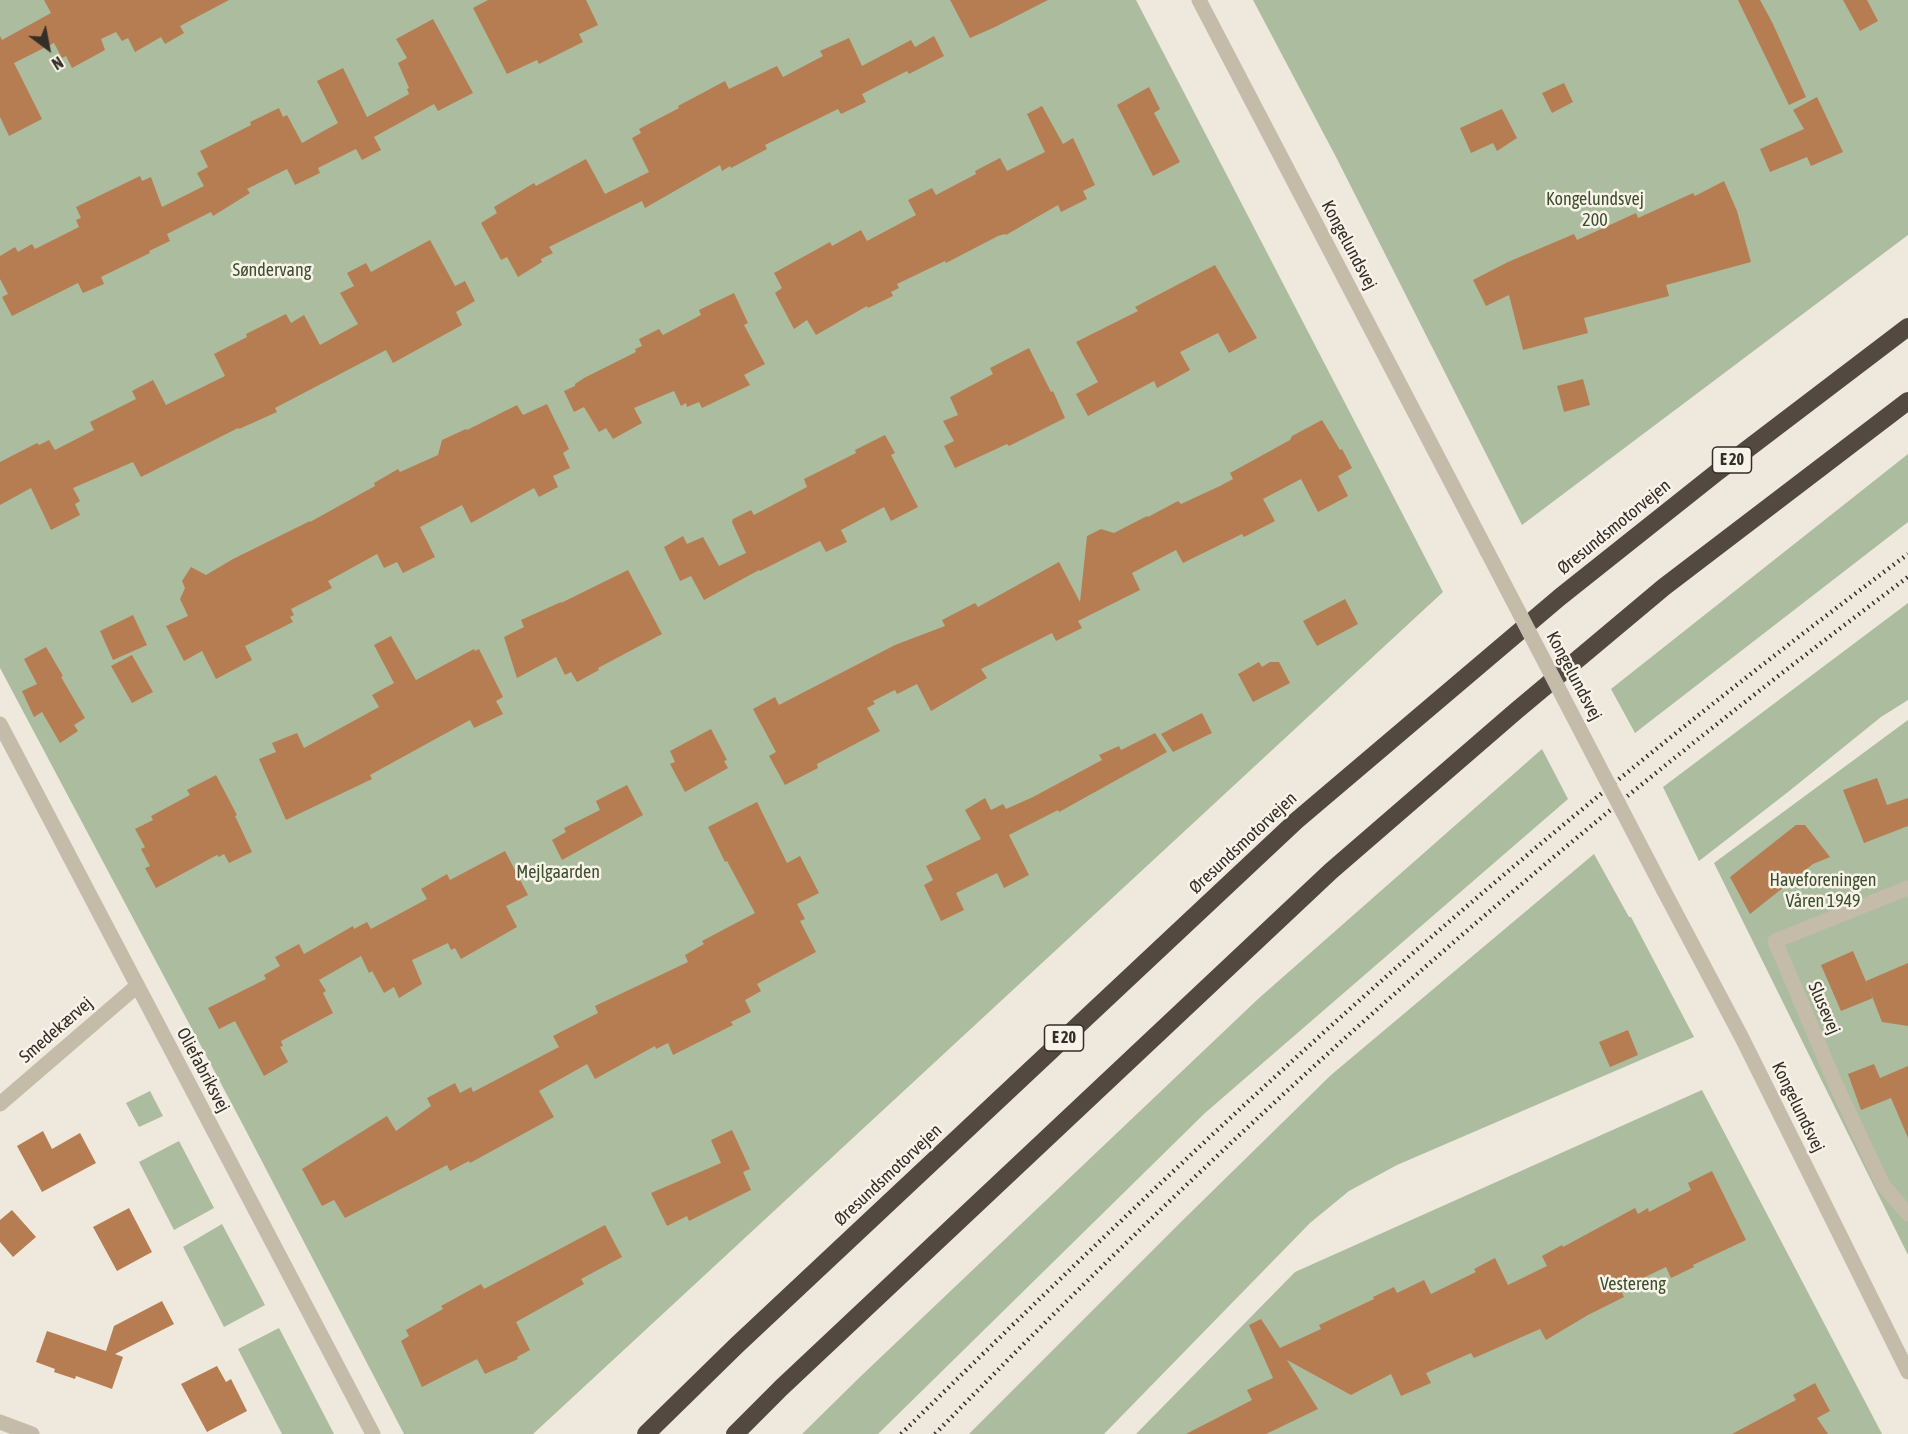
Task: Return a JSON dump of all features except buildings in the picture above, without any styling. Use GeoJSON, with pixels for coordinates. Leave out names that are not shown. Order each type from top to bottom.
{"type":"FeatureCollection","features":[{"type":"Feature","properties":{"kind":"highway","name":"Øresundsmotorvejen"},"geometry":{"type":"LineString","coordinates":[[646,1434],[736,1346],[1296,821],[1560,597],[1716,473],[1908,327]]}},
{"type":"Feature","properties":{"kind":"highway"},"geometry":{"type":"LineString","coordinates":[[735,1434],[798,1372],[1331,871],[1664,586],[1908,401]]}},
{"type":"Feature","properties":{"kind":"street","name":"Kongelundsvej"},"geometry":{"type":"LineString","coordinates":[[1199,0],[1742,1038],[1908,1372]]}},
{"type":"Feature","properties":{"kind":"street","name":"Oliefabriksvej"},"geometry":{"type":"LineString","coordinates":[[0,723],[373,1434]]}},
{"type":"Feature","properties":{"kind":"street","name":"Slusevej"},"geometry":{"type":"LineString","coordinates":[[1908,888],[1775,942],[1836,1085],[1883,1185],[1908,1214]]}},
{"type":"Feature","properties":{"kind":"street","name":"Smedekærvej"},"geometry":{"type":"LineString","coordinates":[[0,1104],[137,986]]}},
{"type":"Feature","properties":{"kind":"street"},"geometry":{"type":"LineString","coordinates":[[0,1422],[32,1434]]}},
{"type":"Feature","properties":{"kind":"green space","name":"Mejlgaarden"},"geometry":{"type":"Polygon","coordinates":[[[0,0],[1136,0],[1443,592],[533,1434],[404,1434],[0,668],[0,0]]]}},
{"type":"Feature","properties":{"kind":"green space","name":"Kongelundsvej 200"},"geometry":{"type":"Polygon","coordinates":[[[1253,0],[1908,0],[1908,235],[1522,525],[1336,157],[1253,0]]]}},
{"type":"Feature","properties":{"kind":"green space"},"geometry":{"type":"Polygon","coordinates":[[[1908,454],[1908,522],[1635,733],[1611,689],[1908,454]]]}},
{"type":"Feature","properties":{"kind":"green space"},"geometry":{"type":"Polygon","coordinates":[[[1908,603],[1908,700],[1881,717],[1699,861],[1663,787],[1908,603]]]}},
{"type":"Feature","properties":{"kind":"green space","name":"Haveforeningen Våren 1949"},"geometry":{"type":"Polygon","coordinates":[[[1908,720],[1908,1255],[1714,863],[1908,720]]]}},
{"type":"Feature","properties":{"kind":"green space"},"geometry":{"type":"Polygon","coordinates":[[[1542,749],[1568,799],[1205,1113],[878,1434],[802,1434],[1258,999],[1542,749]]]}},
{"type":"Feature","properties":{"kind":"green space"},"geometry":{"type":"Polygon","coordinates":[[[1594,854],[1631,917],[1694,1037],[1397,1165],[1349,1191],[1310,1223],[1104,1434],[969,1434],[1331,1075],[1594,854]]]}},
{"type":"Feature","properties":{"kind":"green space","name":"Vestereng"},"geometry":{"type":"Polygon","coordinates":[[[1702,1090],[1882,1434],[1136,1434],[1295,1272],[1702,1090]]]}},
{"type":"Feature","properties":{"kind":"green space"},"geometry":{"type":"Polygon","coordinates":[[[150,1091],[163,1116],[139,1127],[126,1103],[150,1091]]]}},
{"type":"Feature","properties":{"kind":"green space"},"geometry":{"type":"Polygon","coordinates":[[[179,1141],[214,1208],[174,1230],[139,1162],[179,1141]]]}},
{"type":"Feature","properties":{"kind":"green space"},"geometry":{"type":"Polygon","coordinates":[[[222,1224],[265,1305],[224,1327],[183,1247],[222,1224]]]}},
{"type":"Feature","properties":{"kind":"green space"},"geometry":{"type":"Polygon","coordinates":[[[279,1328],[334,1434],[282,1434],[238,1349],[279,1328]]]}},
{"type":"Feature","properties":{"kind":"railway"},"geometry":{"type":"LineString","coordinates":[[901,1434],[1191,1154],[1435,934],[1634,766],[1908,554]]}},
{"type":"Feature","properties":{"kind":"railway"},"geometry":{"type":"LineString","coordinates":[[935,1434],[1144,1225],[1288,1090],[1435,958],[1657,772],[1908,577]]}},
{"type":"Feature","properties":{"kind":"park label","name":"Søndervang"},"geometry":{"type":"Point","coordinates":[272,270]}}]}
